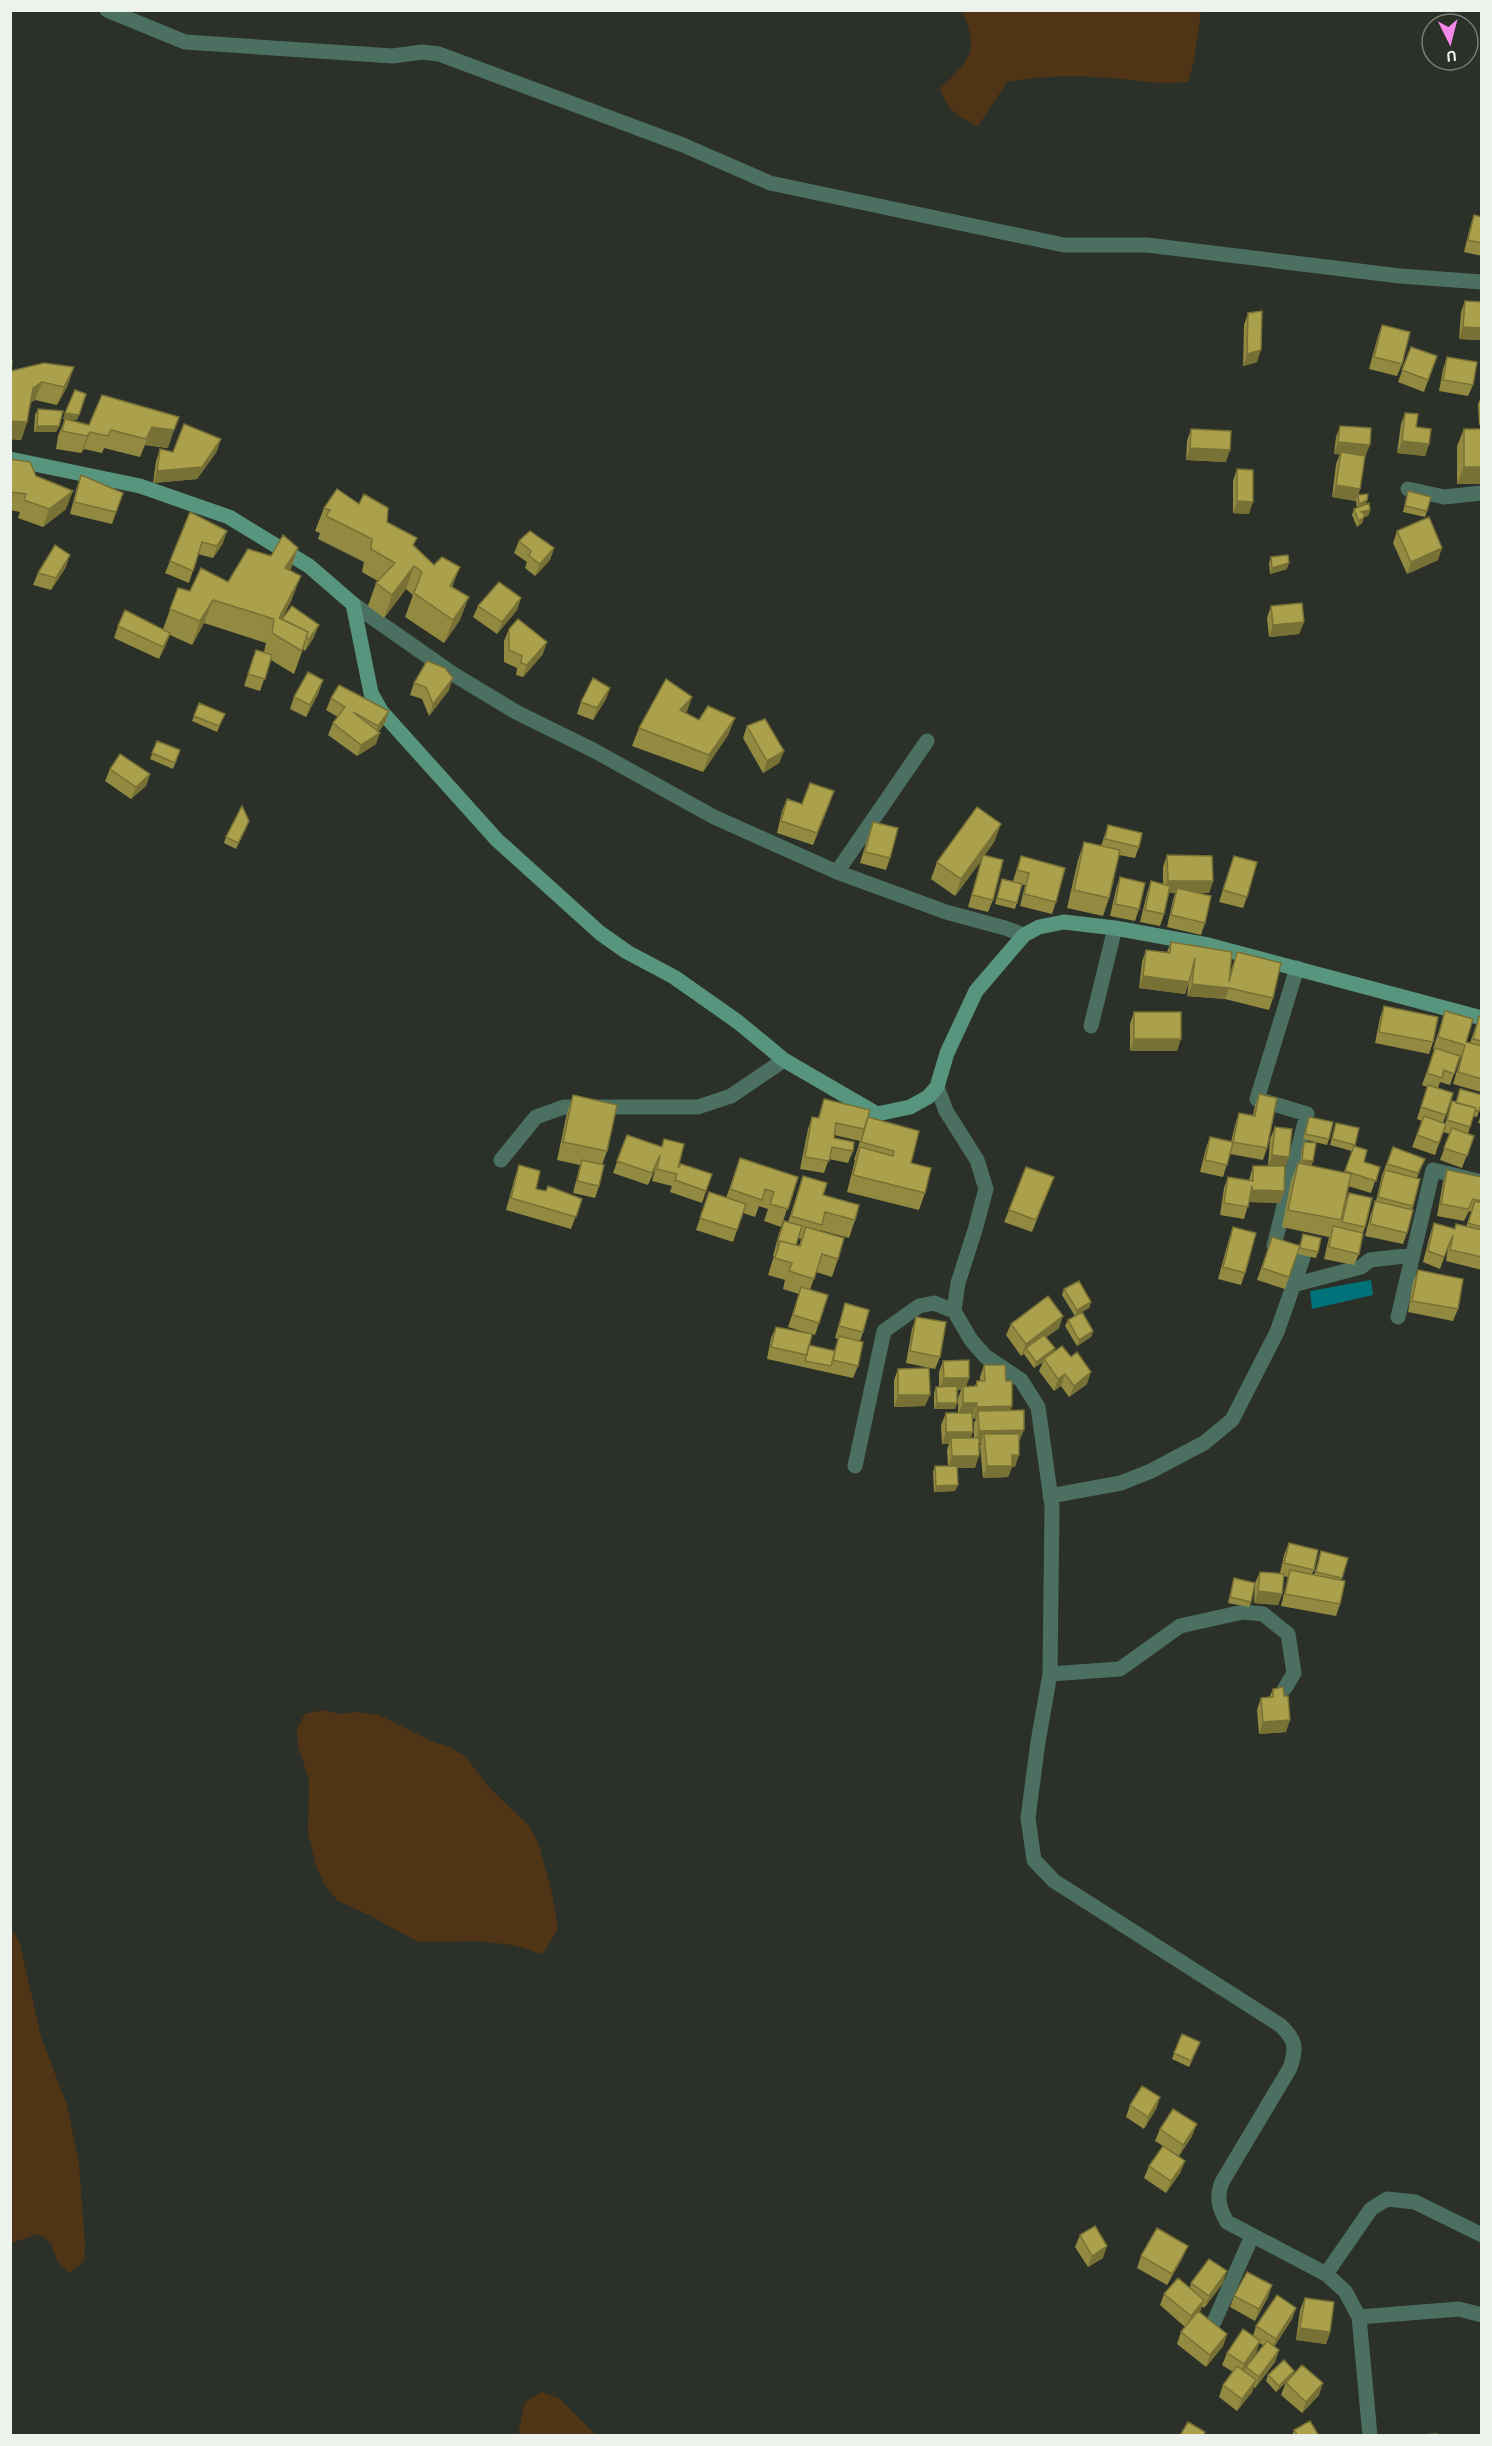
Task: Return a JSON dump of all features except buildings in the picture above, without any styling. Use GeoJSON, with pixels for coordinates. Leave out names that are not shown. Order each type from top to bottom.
{"type":"FeatureCollection","features":[{"type":"Feature","properties":{"kind":"street"},"geometry":{"type":"LineString","coordinates":[[107,10],[185,42],[393,56],[422,52],[439,54],[683,145],[770,183],[1064,245],[1147,245],[1400,276],[1482,282]]}},
{"type":"Feature","properties":{"kind":"street"},"geometry":{"type":"LineString","coordinates":[[10,459],[140,486],[229,517],[309,566],[353,604],[453,674],[516,712],[593,750],[714,817],[837,872],[946,912],[1024,935]]}},
{"type":"Feature","properties":{"kind":"street"},"geometry":{"type":"LineString","coordinates":[[1408,489],[1444,497],[1482,493]]}},
{"type":"Feature","properties":{"kind":"street"},"geometry":{"type":"LineString","coordinates":[[353,604],[371,693],[381,711],[497,840],[600,933],[627,952],[674,977],[738,1022],[784,1060],[877,1114],[910,1107],[928,1097],[937,1087],[947,1053],[976,990],[1024,935],[1039,927],[1064,922],[1115,928],[1208,945],[1482,1018]]}},
{"type":"Feature","properties":{"kind":"street"},"geometry":{"type":"LineString","coordinates":[[837,872],[927,741]]}},
{"type":"Feature","properties":{"kind":"street"},"geometry":{"type":"LineString","coordinates":[[1091,1026],[1115,928]]}},
{"type":"Feature","properties":{"kind":"street"},"geometry":{"type":"LineString","coordinates":[[1050,1496],[1121,1483],[1151,1471],[1204,1443],[1232,1420],[1277,1332],[1303,1258],[1274,1246],[1307,1114],[1257,1099],[1297,968]]}},
{"type":"Feature","properties":{"kind":"street"},"geometry":{"type":"LineString","coordinates":[[501,1160],[536,1117],[552,1110],[564,1107],[698,1107],[731,1096],[784,1060]]}},
{"type":"Feature","properties":{"kind":"street"},"geometry":{"type":"LineString","coordinates":[[937,1087],[946,1111],[977,1160],[986,1189],[958,1283],[954,1311]]}},
{"type":"Feature","properties":{"kind":"street"},"geometry":{"type":"LineString","coordinates":[[1398,1317],[1433,1170],[1482,1182]]}},
{"type":"Feature","properties":{"kind":"street"},"geometry":{"type":"LineString","coordinates":[[1293,1285],[1360,1267],[1370,1260],[1413,1255]]}},
{"type":"Feature","properties":{"kind":"street"},"geometry":{"type":"LineString","coordinates":[[855,1466],[884,1331],[919,1306],[934,1303],[954,1311],[978,1348],[985,1356],[1021,1380],[1038,1407],[1052,1506],[1050,1674],[1028,1818],[1034,1860],[1054,1881],[1280,2025],[1292,2036],[1295,2053],[1290,2068],[1222,2182],[1218,2192],[1220,2210],[1227,2222],[1326,2274],[1345,2291],[1359,2317],[1370,2436]]}},
{"type":"Feature","properties":{"kind":"street"},"geometry":{"type":"LineString","coordinates":[[1050,1674],[1120,1670],[1180,1626],[1251,1611],[1263,1614],[1288,1634],[1294,1673],[1285,1688]]}},
{"type":"Feature","properties":{"kind":"street"},"geometry":{"type":"LineString","coordinates":[[1326,2274],[1371,2209],[1387,2199],[1415,2202],[1482,2235]]}},
{"type":"Feature","properties":{"kind":"street"},"geometry":{"type":"LineString","coordinates":[[1214,2322],[1252,2236]]}},
{"type":"Feature","properties":{"kind":"street"},"geometry":{"type":"LineString","coordinates":[[1359,2317],[1459,2309],[1482,2315]]}},
{"type":"Feature","properties":{"kind":"shaded area"},"geometry":{"type":"Polygon","coordinates":[[[962,11],[1201,11],[1194,61],[1188,82],[1165,83],[1073,76],[1007,82],[978,126],[954,112],[946,103],[940,89],[959,70],[969,54],[970,36],[962,11]]]}},
{"type":"Feature","properties":{"kind":"shaded area"},"geometry":{"type":"Polygon","coordinates":[[[323,1710],[340,1714],[358,1712],[379,1715],[431,1741],[450,1747],[466,1757],[487,1785],[528,1825],[538,1842],[557,1921],[557,1931],[543,1954],[513,1945],[479,1941],[418,1942],[338,1901],[326,1887],[317,1869],[308,1834],[309,1780],[298,1746],[297,1729],[305,1714],[323,1710]]]}},
{"type":"Feature","properties":{"kind":"shaded area"},"geometry":{"type":"Polygon","coordinates":[[[11,1929],[19,1940],[41,2037],[67,2105],[79,2164],[85,2244],[84,2261],[69,2273],[57,2260],[51,2243],[38,2234],[11,2243],[11,1929]]]}},
{"type":"Feature","properties":{"kind":"shaded area"},"geometry":{"type":"Polygon","coordinates":[[[541,2392],[559,2398],[596,2435],[518,2435],[525,2402],[541,2392]]]}},
{"type":"Feature","properties":{"kind":"water"},"geometry":{"type":"Polygon","coordinates":[[[1371,1280],[1373,1295],[1312,1309],[1310,1291],[1371,1280]]]}}]}
